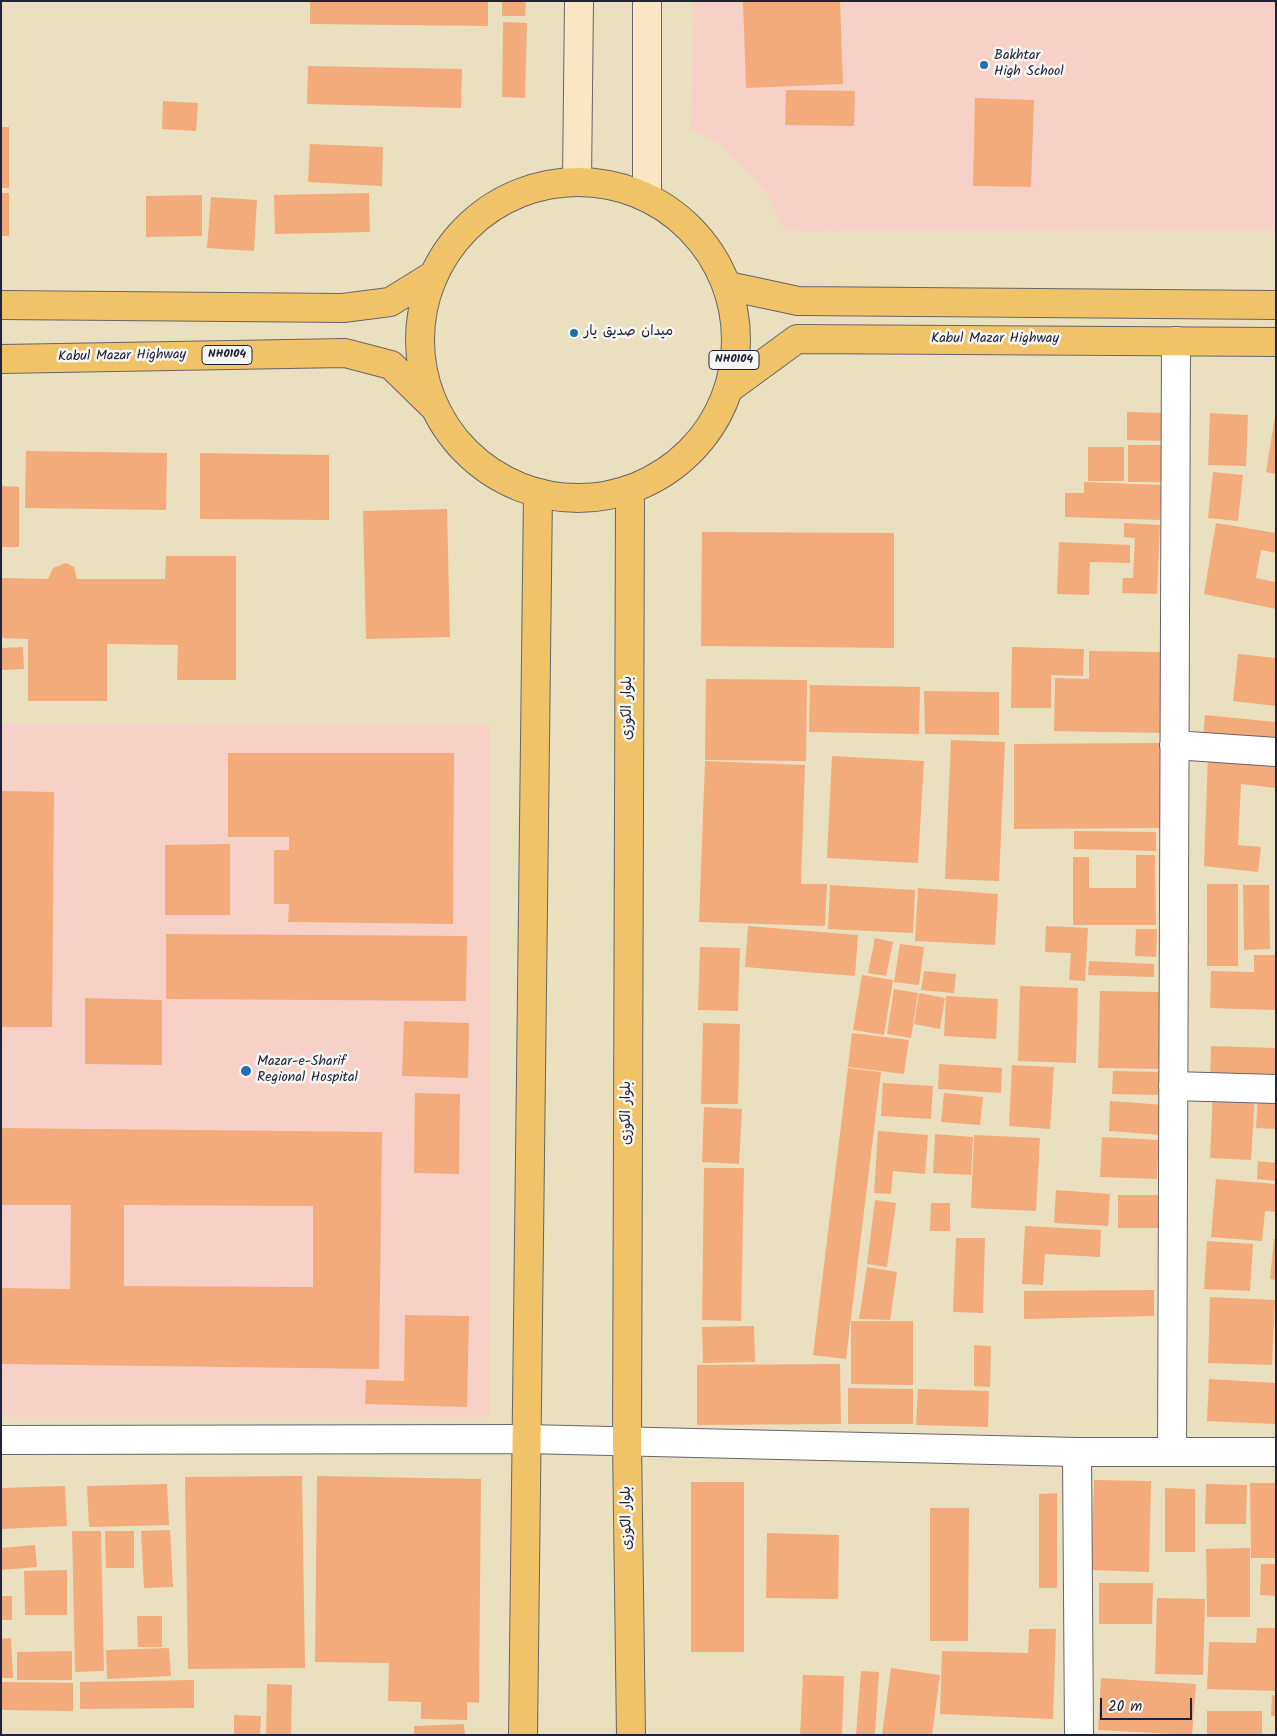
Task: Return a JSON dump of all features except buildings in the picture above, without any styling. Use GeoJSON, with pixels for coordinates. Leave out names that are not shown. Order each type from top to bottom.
{"type":"FeatureCollection","features":[{"type":"Feature","properties":{"kind":"main road"},"geometry":{"type":"LineString","coordinates":[[577,181],[579,1]]}},
{"type":"Feature","properties":{"kind":"main road"},"geometry":{"type":"LineString","coordinates":[[647,1],[647,194]]}},
{"type":"Feature","properties":{"kind":"main road","name":"NH0104"},"geometry":{"type":"LineString","coordinates":[[577,181],[647,194],[673,212],[706,245],[728,286],[738,337],[730,388],[708,432],[674,467],[630,490],[584,498],[538,493],[495,475],[459,445],[434,406],[421,364],[420,319],[432,276],[456,238],[490,207],[532,188],[577,181]]}},
{"type":"Feature","properties":{"kind":"main road","name":"NH0104"},"geometry":{"type":"LineString","coordinates":[[1,305],[343,308],[390,302],[432,276]]}},
{"type":"Feature","properties":{"kind":"main road"},"geometry":{"type":"LineString","coordinates":[[728,286],[798,301],[1276,305]]}},
{"type":"Feature","properties":{"kind":"main road","name":"Kabul Mazar Highway"},"geometry":{"type":"LineString","coordinates":[[730,388],[798,340],[1276,342]]}},
{"type":"Feature","properties":{"kind":"main road","name":"Kabul Mazar Highway"},"geometry":{"type":"LineString","coordinates":[[1,359],[345,353],[391,365],[434,406]]}},
{"type":"Feature","properties":{"kind":"main road","name":"بلوار الکوزی"},"geometry":{"type":"LineString","coordinates":[[630,490],[626,1442],[631,1735]]}},
{"type":"Feature","properties":{"kind":"main road"},"geometry":{"type":"LineString","coordinates":[[522,1735],[538,493]]}},
{"type":"Feature","properties":{"kind":"street"},"geometry":{"type":"LineString","coordinates":[[1172,1452],[1176,341]]}},
{"type":"Feature","properties":{"kind":"street"},"geometry":{"type":"LineString","coordinates":[[1174,744],[1276,752]]}},
{"type":"Feature","properties":{"kind":"street"},"geometry":{"type":"LineString","coordinates":[[1173,1086],[1276,1089]]}},
{"type":"Feature","properties":{"kind":"street"},"geometry":{"type":"LineString","coordinates":[[1,1440],[526,1439],[1077,1452],[1276,1452]]}},
{"type":"Feature","properties":{"kind":"street"},"geometry":{"type":"LineString","coordinates":[[1077,1452],[1078,1735]]}},
{"type":"Feature","properties":{"kind":"shaded area","name":"Bakhtar High School"},"geometry":{"type":"Polygon","coordinates":[[[693,1],[1276,1],[1276,230],[785,231],[766,193],[720,145],[691,129],[693,1]]]}},
{"type":"Feature","properties":{"kind":"shaded area","name":"Mazar-e-Sharif Regional Hospital"},"geometry":{"type":"Polygon","coordinates":[[[1,724],[490,725],[490,1417],[1,1417],[1,724]]]}},
{"type":"Feature","properties":{"kind":"place","name":"Bakhtar High School"},"geometry":{"type":"Point","coordinates":[984,65]}},
{"type":"Feature","properties":{"kind":"place","name":"میدان صدیق یار"},"geometry":{"type":"Point","coordinates":[574,333]}},
{"type":"Feature","properties":{"kind":"place","name":"Mazar-e-Sharif Regional Hospital"},"geometry":{"type":"Point","coordinates":[246,1071]}}]}
